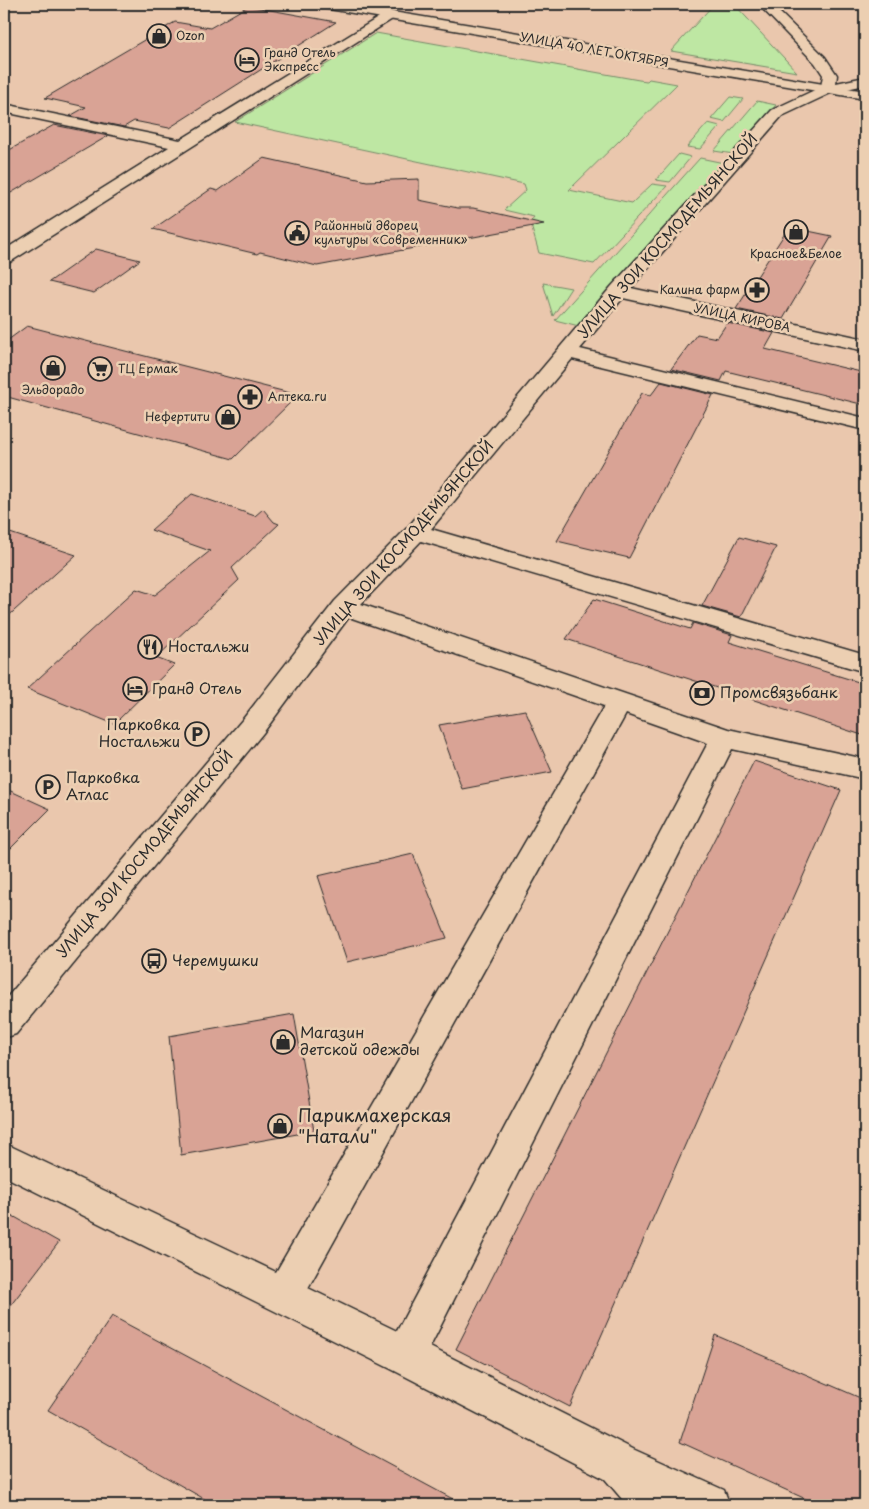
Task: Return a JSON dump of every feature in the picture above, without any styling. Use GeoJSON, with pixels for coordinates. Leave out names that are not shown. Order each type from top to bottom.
{"type":"FeatureCollection","features":[{"type":"Feature","properties":{"kind":"street","name":"УЛИЦА 40 ЛЕТ ОКТЯБРЯ"},"geometry":{"type":"LineString","coordinates":[[323,4],[865,95]]}},
{"type":"Feature","properties":{"kind":"street"},"geometry":{"type":"LineString","coordinates":[[764,4],[820,60],[830,75],[828,89],[865,81]]}},
{"type":"Feature","properties":{"kind":"street"},"geometry":{"type":"LineString","coordinates":[[4,258],[389,15]]}},
{"type":"Feature","properties":{"kind":"street","name":"УЛИЦА ЗОИ КОСМОДЕМЬЯНСКОЙ"},"geometry":{"type":"LineString","coordinates":[[4,1024],[253,726],[344,607],[416,532],[618,291],[777,113],[828,89]]}},
{"type":"Feature","properties":{"kind":"street"},"geometry":{"type":"LineString","coordinates":[[4,108],[183,145]]}},
{"type":"Feature","properties":{"kind":"street","name":"УЛИЦА КИРОВА"},"geometry":{"type":"LineString","coordinates":[[618,291],[865,345]]}},
{"type":"Feature","properties":{"kind":"street"},"geometry":{"type":"LineString","coordinates":[[566,352],[865,424]]}},
{"type":"Feature","properties":{"kind":"street"},"geometry":{"type":"LineString","coordinates":[[416,532],[865,664]]}},
{"type":"Feature","properties":{"kind":"street"},"geometry":{"type":"LineString","coordinates":[[344,607],[724,738],[865,769]]}},
{"type":"Feature","properties":{"kind":"street"},"geometry":{"type":"LineString","coordinates":[[283,1296],[620,701]]}},
{"type":"Feature","properties":{"kind":"street"},"geometry":{"type":"LineString","coordinates":[[405,1355],[724,738]]}},
{"type":"Feature","properties":{"kind":"street"},"geometry":{"type":"LineString","coordinates":[[4,1159],[405,1355],[620,1464],[709,1505]]}},
{"type":"Feature","properties":{"kind":"street"},"geometry":{"type":"LineString","coordinates":[[620,1464],[654,1505]]}},
{"type":"Feature","properties":{"kind":"green space"},"geometry":{"type":"Polygon","coordinates":[[[714,4],[734,4],[797,72],[671,51],[714,4]]]}},
{"type":"Feature","properties":{"kind":"green space"},"geometry":{"type":"Polygon","coordinates":[[[376,33],[639,80],[647,81],[649,79],[677,84],[569,190],[632,203],[652,184],[667,186],[594,264],[539,253],[530,222],[534,217],[504,210],[526,190],[524,184],[235,122],[376,33]]]}},
{"type":"Feature","properties":{"kind":"green space"},"geometry":{"type":"Polygon","coordinates":[[[730,97],[743,99],[724,122],[711,119],[730,97]]]}},
{"type":"Feature","properties":{"kind":"green space"},"geometry":{"type":"Polygon","coordinates":[[[757,101],[776,105],[734,154],[714,151],[757,101]]]}},
{"type":"Feature","properties":{"kind":"green space"},"geometry":{"type":"Polygon","coordinates":[[[708,123],[720,126],[700,149],[687,147],[708,123]]]}},
{"type":"Feature","properties":{"kind":"green space"},"geometry":{"type":"Polygon","coordinates":[[[679,154],[691,157],[670,182],[656,180],[679,154]]]}},
{"type":"Feature","properties":{"kind":"green space"},"geometry":{"type":"Polygon","coordinates":[[[700,158],[724,163],[583,327],[555,320],[700,158]]]}},
{"type":"Feature","properties":{"kind":"green space"},"geometry":{"type":"Polygon","coordinates":[[[543,283],[571,288],[553,316],[543,283]]]}},
{"type":"Feature","properties":{"kind":"building"},"geometry":{"type":"Polygon","coordinates":[[[248,6],[336,22],[169,128],[134,121],[124,127],[70,116],[86,107],[45,98],[175,22],[210,28],[248,6]]]}},
{"type":"Feature","properties":{"kind":"building"},"geometry":{"type":"Polygon","coordinates":[[[54,125],[108,136],[4,197],[4,153],[54,125]]]}},
{"type":"Feature","properties":{"kind":"building","name":"Районный дворец культуры «Современник»"},"geometry":{"type":"Polygon","coordinates":[[[264,158],[367,181],[419,179],[419,200],[458,208],[473,208],[544,224],[317,266],[153,229],[211,189],[218,191],[264,158]]]}},
{"type":"Feature","properties":{"kind":"building"},"geometry":{"type":"Polygon","coordinates":[[[789,227],[832,236],[783,319],[736,309],[789,227]]]}},
{"type":"Feature","properties":{"kind":"building"},"geometry":{"type":"Polygon","coordinates":[[[96,249],[140,260],[94,293],[49,282],[96,249]]]}},
{"type":"Feature","properties":{"kind":"building"},"geometry":{"type":"Polygon","coordinates":[[[727,323],[774,333],[765,349],[865,373],[865,405],[726,371],[721,381],[671,369],[697,334],[717,338],[727,323]]]}},
{"type":"Feature","properties":{"kind":"building","name":"ТЦ Ермак"},"geometry":{"type":"Polygon","coordinates":[[[27,326],[298,395],[233,459],[4,396],[4,343],[27,326]]]}},
{"type":"Feature","properties":{"kind":"building"},"geometry":{"type":"Polygon","coordinates":[[[661,382],[713,395],[629,558],[557,541],[642,393],[651,395],[661,382]]]}},
{"type":"Feature","properties":{"kind":"building"},"geometry":{"type":"Polygon","coordinates":[[[192,494],[255,516],[263,509],[274,522],[279,524],[232,568],[239,580],[156,658],[174,665],[114,724],[27,689],[136,589],[155,595],[210,551],[151,530],[192,494]]]}},
{"type":"Feature","properties":{"kind":"building"},"geometry":{"type":"Polygon","coordinates":[[[4,531],[76,555],[4,620],[4,531]]]}},
{"type":"Feature","properties":{"kind":"building"},"geometry":{"type":"Polygon","coordinates":[[[739,537],[776,547],[741,617],[702,606],[739,537]]]}},
{"type":"Feature","properties":{"kind":"building"},"geometry":{"type":"Polygon","coordinates":[[[594,599],[690,629],[693,623],[732,635],[729,642],[865,684],[865,736],[566,639],[594,599]]]}},
{"type":"Feature","properties":{"kind":"building"},"geometry":{"type":"Polygon","coordinates":[[[525,710],[552,772],[462,789],[439,725],[525,710]]]}},
{"type":"Feature","properties":{"kind":"building"},"geometry":{"type":"Polygon","coordinates":[[[754,761],[841,790],[570,1407],[456,1349],[754,761]]]}},
{"type":"Feature","properties":{"kind":"building"},"geometry":{"type":"Polygon","coordinates":[[[4,788],[50,809],[4,855],[4,788]]]}},
{"type":"Feature","properties":{"kind":"building"},"geometry":{"type":"Polygon","coordinates":[[[413,854],[447,938],[347,962],[318,876],[413,854]]]}},
{"type":"Feature","properties":{"kind":"building"},"geometry":{"type":"Polygon","coordinates":[[[294,1014],[314,1131],[181,1155],[169,1036],[294,1014]]]}},
{"type":"Feature","properties":{"kind":"building"},"geometry":{"type":"Polygon","coordinates":[[[4,1211],[59,1242],[4,1314],[4,1211]]]}},
{"type":"Feature","properties":{"kind":"building"},"geometry":{"type":"Polygon","coordinates":[[[112,1316],[464,1505],[215,1505],[48,1410],[112,1316]]]}},
{"type":"Feature","properties":{"kind":"building"},"geometry":{"type":"Polygon","coordinates":[[[715,1335],[865,1400],[865,1505],[819,1505],[680,1442],[715,1335]]]}},
{"type":"Feature","properties":{"kind":"place","name":"Ozon"},"geometry":{"type":"Point","coordinates":[159,36]}},
{"type":"Feature","properties":{"kind":"place","name":"Гранд Отель Экспресс"},"geometry":{"type":"Point","coordinates":[247,60]}},
{"type":"Feature","properties":{"kind":"place","name":"Красное&Белое"},"geometry":{"type":"Point","coordinates":[796,232]}},
{"type":"Feature","properties":{"kind":"place","name":"Районный дворец культуры «Современник»"},"geometry":{"type":"Point","coordinates":[297,233]}},
{"type":"Feature","properties":{"kind":"place","name":"Калина фарм"},"geometry":{"type":"Point","coordinates":[757,290]}},
{"type":"Feature","properties":{"kind":"place","name":"Эльдорадо"},"geometry":{"type":"Point","coordinates":[53,368]}},
{"type":"Feature","properties":{"kind":"place","name":"ТЦ Ермак"},"geometry":{"type":"Point","coordinates":[100,369]}},
{"type":"Feature","properties":{"kind":"place","name":"Аптека.ru"},"geometry":{"type":"Point","coordinates":[250,397]}},
{"type":"Feature","properties":{"kind":"place","name":"Нефертити"},"geometry":{"type":"Point","coordinates":[228,417]}},
{"type":"Feature","properties":{"kind":"place","name":"Ностальжи"},"geometry":{"type":"Point","coordinates":[150,647]}},
{"type":"Feature","properties":{"kind":"place","name":"Гранд Отель"},"geometry":{"type":"Point","coordinates":[135,689]}},
{"type":"Feature","properties":{"kind":"place","name":"Промсвязьбанк"},"geometry":{"type":"Point","coordinates":[702,693]}},
{"type":"Feature","properties":{"kind":"place","name":"Парковка Ностальжи"},"geometry":{"type":"Point","coordinates":[197,734]}},
{"type":"Feature","properties":{"kind":"place","name":"Парковка Атлас"},"geometry":{"type":"Point","coordinates":[48,787]}},
{"type":"Feature","properties":{"kind":"place","name":"Черемушки"},"geometry":{"type":"Point","coordinates":[154,961]}},
{"type":"Feature","properties":{"kind":"place","name":"Магазин детской одежды"},"geometry":{"type":"Point","coordinates":[283,1042]}},
{"type":"Feature","properties":{"kind":"place","name":"Парикмахерская \"Натали\""},"geometry":{"type":"Point","coordinates":[280,1126]}}]}
